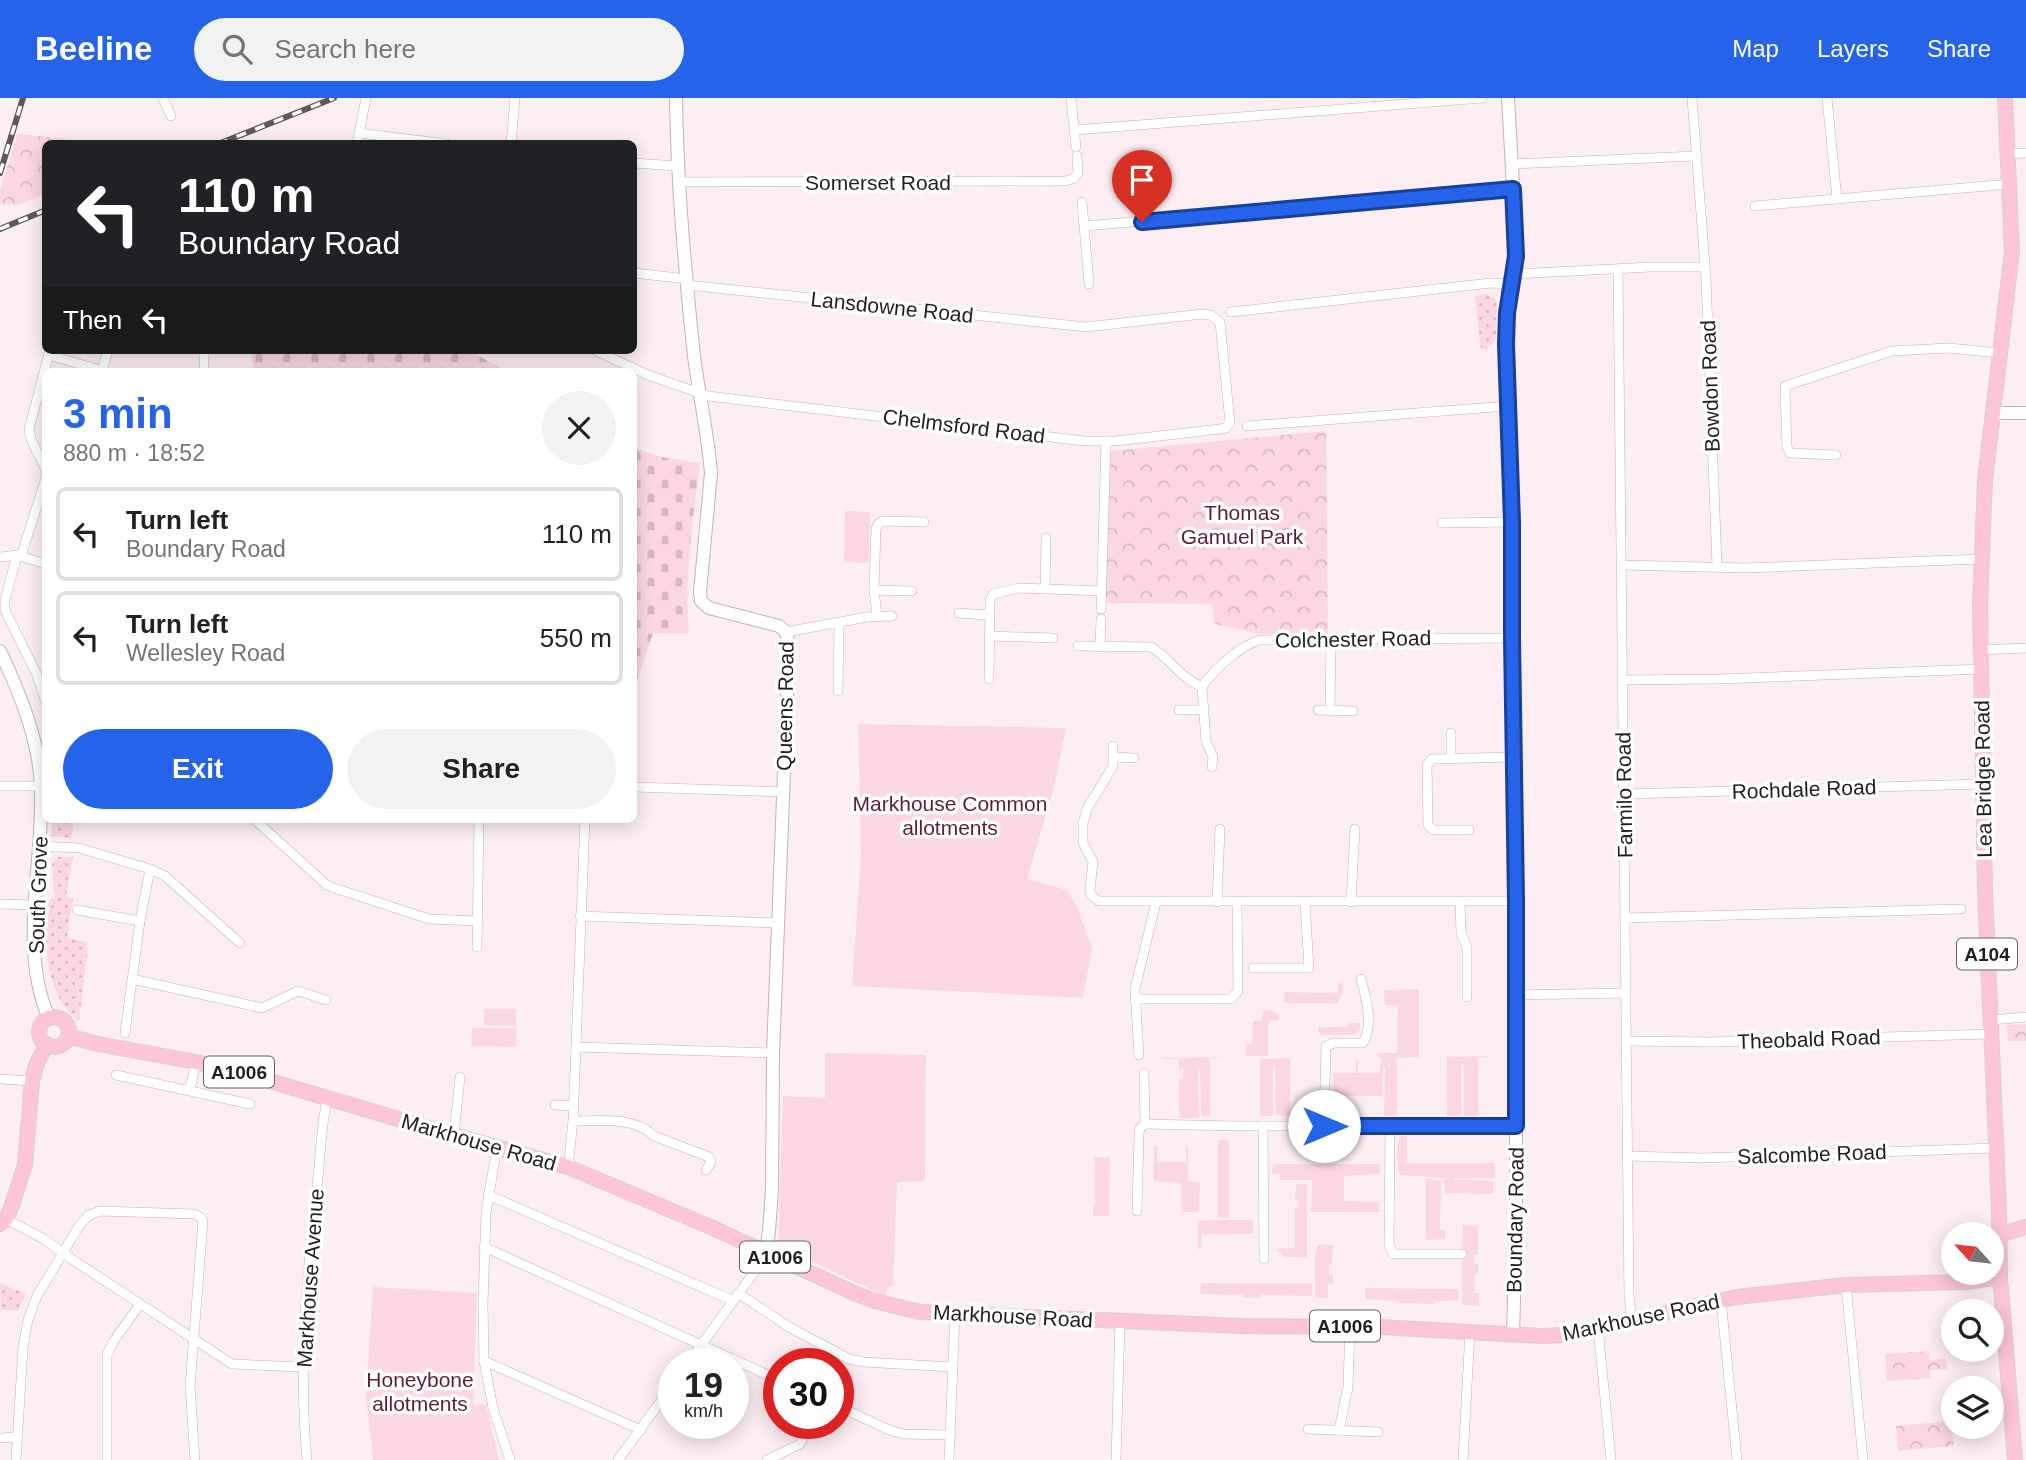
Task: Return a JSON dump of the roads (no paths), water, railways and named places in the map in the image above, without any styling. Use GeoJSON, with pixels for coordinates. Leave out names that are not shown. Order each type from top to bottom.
{"type":"FeatureCollection","features":[{"type":"Feature","properties":{"kind":"main road","name":"Lea Bridge Road"},"geometry":{"type":"LineString","coordinates":[[1998,1222],[1985,892],[1981,559],[1984,481],[2012,251],[2005,98]]}},
{"type":"Feature","properties":{"kind":"main road","name":"A1006"},"geometry":{"type":"LineString","coordinates":[[49,1018],[58,1017],[63,1020],[68,1036]]}},
{"type":"Feature","properties":{"kind":"main road"},"geometry":{"type":"LineString","coordinates":[[49,1018],[42,1023],[39,1033],[47,1044],[60,1045],[68,1036]]}},
{"type":"Feature","properties":{"kind":"main road","name":"Markhouse Road"},"geometry":{"type":"LineString","coordinates":[[68,1036],[253,1076],[568,1167],[875,1301],[920,1312],[1243,1326],[1350,1326],[1513,1335],[1564,1335],[1721,1300],[1846,1285],[1941,1282]]}},
{"type":"Feature","properties":{"kind":"main road"},"geometry":{"type":"LineString","coordinates":[[3,1221],[25,1164],[32,1081],[47,1044]]}},
{"type":"Feature","properties":{"kind":"main road"},"geometry":{"type":"LineString","coordinates":[[2004,1234],[2026,1227]]}},
{"type":"Feature","properties":{"kind":"main road","name":"Lea Bridge Road"},"geometry":{"type":"LineString","coordinates":[[2001,1285],[2015,1460]]}},
{"type":"Feature","properties":{"kind":"street"},"geometry":{"type":"LineString","coordinates":[[163,98],[171,116]]}},
{"type":"Feature","properties":{"kind":"street"},"geometry":{"type":"LineString","coordinates":[[358,140],[366,98]]}},
{"type":"Feature","properties":{"kind":"street"},"geometry":{"type":"LineString","coordinates":[[511,140],[515,98]]}},
{"type":"Feature","properties":{"kind":"street","name":"Queens Road"},"geometry":{"type":"LineString","coordinates":[[677,98],[678,182],[699,393],[710,473],[701,601],[709,608],[779,626],[786,632],[789,646],[774,1053],[772,1190],[766,1252]]}},
{"type":"Feature","properties":{"kind":"street"},"geometry":{"type":"LineString","coordinates":[[1071,98],[1075,130],[1482,98]]}},
{"type":"Feature","properties":{"kind":"street","name":"Boundary Road"},"geometry":{"type":"LineString","coordinates":[[1508,98],[1516,256],[1507,313],[1506,344],[1512,522],[1516,901],[1513,1335]]}},
{"type":"Feature","properties":{"kind":"street","name":"Bowdon Road"},"geometry":{"type":"LineString","coordinates":[[1692,98],[1705,267],[1717,566]]}},
{"type":"Feature","properties":{"kind":"street"},"geometry":{"type":"LineString","coordinates":[[1827,98],[1837,199]]}},
{"type":"Feature","properties":{"kind":"street","name":"Somerset Road"},"geometry":{"type":"LineString","coordinates":[[678,182],[1065,181],[1076,177],[1079,170],[1075,130]]}},
{"type":"Feature","properties":{"kind":"street"},"geometry":{"type":"LineString","coordinates":[[359,133],[415,140]]}},
{"type":"Feature","properties":{"kind":"street"},"geometry":{"type":"LineString","coordinates":[[2008,154],[2026,153]]}},
{"type":"Feature","properties":{"kind":"street"},"geometry":{"type":"LineString","coordinates":[[1511,164],[1696,156]]}},
{"type":"Feature","properties":{"kind":"street"},"geometry":{"type":"LineString","coordinates":[[637,163],[677,166]]}},
{"type":"Feature","properties":{"kind":"street"},"geometry":{"type":"LineString","coordinates":[[1755,206],[2010,184]]}},
{"type":"Feature","properties":{"kind":"street"},"geometry":{"type":"LineString","coordinates":[[1085,226],[1513,189]]}},
{"type":"Feature","properties":{"kind":"street"},"geometry":{"type":"LineString","coordinates":[[1082,202],[1088,284]]}},
{"type":"Feature","properties":{"kind":"street"},"geometry":{"type":"LineString","coordinates":[[1231,312],[1512,279],[1618,270],[1705,267]]}},
{"type":"Feature","properties":{"kind":"street","name":"Farmilo Road"},"geometry":{"type":"LineString","coordinates":[[1618,270],[1629,1294],[1632,1321]]}},
{"type":"Feature","properties":{"kind":"street","name":"Lansdowne Road"},"geometry":{"type":"LineString","coordinates":[[637,274],[687,282],[1098,327],[1210,315],[1218,320],[1227,383],[1229,425]]}},
{"type":"Feature","properties":{"kind":"street"},"geometry":{"type":"LineString","coordinates":[[1836,455],[1790,453],[1787,447],[1785,386],[1892,351],[1948,348],[2000,353]]}},
{"type":"Feature","properties":{"kind":"street"},"geometry":{"type":"LineString","coordinates":[[55,354],[94,368]]}},
{"type":"Feature","properties":{"kind":"street","name":"Chelmsford Road"},"geometry":{"type":"LineString","coordinates":[[603,354],[633,368]]}},
{"type":"Feature","properties":{"kind":"street","name":"Chelmsford Road"},"geometry":{"type":"LineString","coordinates":[[637,370],[708,396],[1106,442],[1220,429],[1229,425]]}},
{"type":"Feature","properties":{"kind":"street"},"geometry":{"type":"LineString","coordinates":[[42,381],[29,429],[30,440],[42,462]]}},
{"type":"Feature","properties":{"kind":"street"},"geometry":{"type":"LineString","coordinates":[[1247,426],[1508,406]]}},
{"type":"Feature","properties":{"kind":"street"},"geometry":{"type":"LineString","coordinates":[[1992,413],[2026,413]]}},
{"type":"Feature","properties":{"kind":"street"},"geometry":{"type":"LineString","coordinates":[[1100,647],[1106,442]]}},
{"type":"Feature","properties":{"kind":"street"},"geometry":{"type":"LineString","coordinates":[[42,490],[5,600],[5,610],[42,690]]}},
{"type":"Feature","properties":{"kind":"street"},"geometry":{"type":"LineString","coordinates":[[877,616],[874,590],[878,524],[883,521],[924,523]]}},
{"type":"Feature","properties":{"kind":"street"},"geometry":{"type":"LineString","coordinates":[[1441,523],[1512,522]]}},
{"type":"Feature","properties":{"kind":"street"},"geometry":{"type":"LineString","coordinates":[[1045,589],[1046,538]]}},
{"type":"Feature","properties":{"kind":"street"},"geometry":{"type":"LineString","coordinates":[[0,557],[19,556],[42,563]]}},
{"type":"Feature","properties":{"kind":"street"},"geometry":{"type":"LineString","coordinates":[[1622,565],[1759,567],[1981,559]]}},
{"type":"Feature","properties":{"kind":"street"},"geometry":{"type":"LineString","coordinates":[[989,679],[990,601],[993,594],[1019,588],[1101,591]]}},
{"type":"Feature","properties":{"kind":"street"},"geometry":{"type":"LineString","coordinates":[[874,590],[912,591]]}},
{"type":"Feature","properties":{"kind":"street"},"geometry":{"type":"LineString","coordinates":[[959,612],[984,615],[990,611]]}},
{"type":"Feature","properties":{"kind":"street"},"geometry":{"type":"LineString","coordinates":[[786,632],[877,616],[892,616]]}},
{"type":"Feature","properties":{"kind":"street"},"geometry":{"type":"LineString","coordinates":[[838,691],[839,622]]}},
{"type":"Feature","properties":{"kind":"street"},"geometry":{"type":"LineString","coordinates":[[990,636],[1053,638]]}},
{"type":"Feature","properties":{"kind":"street","name":"Colchester Road"},"geometry":{"type":"LineString","coordinates":[[1202,687],[1208,678],[1250,643],[1260,640],[1512,638]]}},
{"type":"Feature","properties":{"kind":"street"},"geometry":{"type":"LineString","coordinates":[[1330,710],[1331,640]]}},
{"type":"Feature","properties":{"kind":"street"},"geometry":{"type":"LineString","coordinates":[[1078,646],[1151,647],[1183,677],[1202,687],[1206,742],[1213,756],[1212,768]]}},
{"type":"Feature","properties":{"kind":"street"},"geometry":{"type":"LineString","coordinates":[[1981,650],[2026,648]]}},
{"type":"Feature","properties":{"kind":"street","name":"South Grove"},"geometry":{"type":"LineString","coordinates":[[0,651],[17,688],[31,731],[37,786],[39,846],[34,941],[36,974],[49,1018]]}},
{"type":"Feature","properties":{"kind":"street"},"geometry":{"type":"LineString","coordinates":[[1623,680],[1982,669]]}},
{"type":"Feature","properties":{"kind":"street"},"geometry":{"type":"LineString","coordinates":[[1318,709],[1353,711]]}},
{"type":"Feature","properties":{"kind":"street"},"geometry":{"type":"LineString","coordinates":[[1179,710],[1203,710]]}},
{"type":"Feature","properties":{"kind":"street"},"geometry":{"type":"LineString","coordinates":[[1451,733],[1451,758]]}},
{"type":"Feature","properties":{"kind":"street"},"geometry":{"type":"LineString","coordinates":[[1113,746],[1113,766],[1087,809],[1083,823],[1083,843],[1093,862],[1091,895],[1099,901],[1516,901]]}},
{"type":"Feature","properties":{"kind":"street"},"geometry":{"type":"LineString","coordinates":[[1113,757],[1134,758]]}},
{"type":"Feature","properties":{"kind":"street"},"geometry":{"type":"LineString","coordinates":[[1469,830],[1433,830],[1428,825],[1427,765],[1432,759],[1514,757]]}},
{"type":"Feature","properties":{"kind":"street","name":"Rochdale Road"},"geometry":{"type":"LineString","coordinates":[[1624,794],[1983,784]]}},
{"type":"Feature","properties":{"kind":"street"},"geometry":{"type":"LineString","coordinates":[[0,786],[37,786]]}},
{"type":"Feature","properties":{"kind":"street"},"geometry":{"type":"LineString","coordinates":[[637,787],[783,792]]}},
{"type":"Feature","properties":{"kind":"street"},"geometry":{"type":"LineString","coordinates":[[258,823],[328,886],[419,917],[477,921]]}},
{"type":"Feature","properties":{"kind":"street"},"geometry":{"type":"LineString","coordinates":[[477,947],[480,823]]}},
{"type":"Feature","properties":{"kind":"street"},"geometry":{"type":"LineString","coordinates":[[568,1167],[573,1121],[585,823]]}},
{"type":"Feature","properties":{"kind":"street"},"geometry":{"type":"LineString","coordinates":[[1351,902],[1355,829]]}},
{"type":"Feature","properties":{"kind":"street"},"geometry":{"type":"LineString","coordinates":[[1217,902],[1220,830]]}},
{"type":"Feature","properties":{"kind":"street"},"geometry":{"type":"LineString","coordinates":[[39,846],[79,848],[165,876],[240,943]]}},
{"type":"Feature","properties":{"kind":"street"},"geometry":{"type":"LineString","coordinates":[[125,1033],[140,920],[150,869]]}},
{"type":"Feature","properties":{"kind":"street"},"geometry":{"type":"LineString","coordinates":[[1139,1055],[1135,989],[1156,902]]}},
{"type":"Feature","properties":{"kind":"street"},"geometry":{"type":"LineString","coordinates":[[1135,999],[1231,999],[1238,991],[1237,902]]}},
{"type":"Feature","properties":{"kind":"street"},"geometry":{"type":"LineString","coordinates":[[1253,968],[1309,968],[1305,902]]}},
{"type":"Feature","properties":{"kind":"street"},"geometry":{"type":"LineString","coordinates":[[1460,902],[1461,933],[1467,948],[1467,997]]}},
{"type":"Feature","properties":{"kind":"street"},"geometry":{"type":"LineString","coordinates":[[0,904],[36,905]]}},
{"type":"Feature","properties":{"kind":"street"},"geometry":{"type":"LineString","coordinates":[[1625,918],[1961,909]]}},
{"type":"Feature","properties":{"kind":"street"},"geometry":{"type":"LineString","coordinates":[[77,910],[140,920]]}},
{"type":"Feature","properties":{"kind":"street"},"geometry":{"type":"LineString","coordinates":[[580,916],[779,923]]}},
{"type":"Feature","properties":{"kind":"street"},"geometry":{"type":"LineString","coordinates":[[132,979],[262,1008],[298,991],[326,1000]]}},
{"type":"Feature","properties":{"kind":"street"},"geometry":{"type":"LineString","coordinates":[[1324,1126],[1326,1046],[1334,1042],[1363,1043],[1367,1036],[1368,1005],[1361,979]]}},
{"type":"Feature","properties":{"kind":"street"},"geometry":{"type":"LineString","coordinates":[[1516,995],[1626,993]]}},
{"type":"Feature","properties":{"kind":"street","name":"Theobald Road"},"geometry":{"type":"LineString","coordinates":[[1626,1041],[1712,1042],[1991,1027],[2026,1017]]}},
{"type":"Feature","properties":{"kind":"street"},"geometry":{"type":"LineString","coordinates":[[576,1047],[774,1053]]}},
{"type":"Feature","properties":{"kind":"street"},"geometry":{"type":"LineString","coordinates":[[190,1089],[196,1062]]}},
{"type":"Feature","properties":{"kind":"street"},"geometry":{"type":"LineString","coordinates":[[1144,1073],[1145,1124]]}},
{"type":"Feature","properties":{"kind":"street"},"geometry":{"type":"LineString","coordinates":[[116,1075],[250,1104]]}},
{"type":"Feature","properties":{"kind":"street"},"geometry":{"type":"LineString","coordinates":[[454,1135],[460,1077]]}},
{"type":"Feature","properties":{"kind":"street"},"geometry":{"type":"LineString","coordinates":[[0,1079],[32,1081]]}},
{"type":"Feature","properties":{"kind":"street","name":"Markhouse Avenue"},"geometry":{"type":"LineString","coordinates":[[307,1460],[302,1367],[315,1205],[328,1097]]}},
{"type":"Feature","properties":{"kind":"street"},"geometry":{"type":"LineString","coordinates":[[555,1105],[573,1106]]}},
{"type":"Feature","properties":{"kind":"street"},"geometry":{"type":"LineString","coordinates":[[573,1121],[628,1122],[649,1130],[654,1136],[709,1157],[706,1170]]}},
{"type":"Feature","properties":{"kind":"street"},"geometry":{"type":"LineString","coordinates":[[1137,1211],[1139,1134],[1140,1128],[1145,1124],[1516,1126]]}},
{"type":"Feature","properties":{"kind":"street"},"geometry":{"type":"LineString","coordinates":[[1263,1126],[1264,1259]]}},
{"type":"Feature","properties":{"kind":"street"},"geometry":{"type":"LineString","coordinates":[[1390,1126],[1389,1244],[1393,1254],[1462,1254]]}},
{"type":"Feature","properties":{"kind":"street"},"geometry":{"type":"LineString","coordinates":[[497,1147],[488,1195],[484,1247],[484,1361],[493,1408],[510,1460]]}},
{"type":"Feature","properties":{"kind":"street","name":"Salcombe Road"},"geometry":{"type":"LineString","coordinates":[[1628,1156],[1703,1158],[1995,1148]]}},
{"type":"Feature","properties":{"kind":"street"},"geometry":{"type":"LineString","coordinates":[[488,1195],[736,1297],[849,1359],[953,1367]]}},
{"type":"Feature","properties":{"kind":"street"},"geometry":{"type":"LineString","coordinates":[[16,1460],[25,1333],[37,1296],[79,1226],[89,1215],[100,1211],[194,1214],[203,1221],[190,1387],[195,1460]]}},
{"type":"Feature","properties":{"kind":"street"},"geometry":{"type":"LineString","coordinates":[[3,1221],[44,1238],[232,1364],[302,1367]]}},
{"type":"Feature","properties":{"kind":"street"},"geometry":{"type":"LineString","coordinates":[[484,1247],[763,1373]]}},
{"type":"Feature","properties":{"kind":"street"},"geometry":{"type":"LineString","coordinates":[[699,1348],[766,1252]]}},
{"type":"Feature","properties":{"kind":"street"},"geometry":{"type":"LineString","coordinates":[[1846,1285],[1863,1460]]}},
{"type":"Feature","properties":{"kind":"street"},"geometry":{"type":"LineString","coordinates":[[1721,1300],[1737,1460]]}},
{"type":"Feature","properties":{"kind":"street"},"geometry":{"type":"LineString","coordinates":[[107,1460],[107,1355],[139,1304]]}},
{"type":"Feature","properties":{"kind":"street"},"geometry":{"type":"LineString","coordinates":[[949,1460],[955,1314]]}},
{"type":"Feature","properties":{"kind":"street"},"geometry":{"type":"LineString","coordinates":[[1116,1460],[1119,1321]]}},
{"type":"Feature","properties":{"kind":"street"},"geometry":{"type":"LineString","coordinates":[[1339,1430],[1348,1387],[1350,1326]]}},
{"type":"Feature","properties":{"kind":"street"},"geometry":{"type":"LineString","coordinates":[[1598,1328],[1611,1460]]}},
{"type":"Feature","properties":{"kind":"street"},"geometry":{"type":"LineString","coordinates":[[1463,1460],[1470,1331]]}},
{"type":"Feature","properties":{"kind":"street"},"geometry":{"type":"LineString","coordinates":[[484,1361],[641,1430]]}},
{"type":"Feature","properties":{"kind":"street"},"geometry":{"type":"LineString","coordinates":[[618,1460],[658,1406]]}},
{"type":"Feature","properties":{"kind":"street"},"geometry":{"type":"LineString","coordinates":[[854,1414],[904,1434],[951,1435]]}},
{"type":"Feature","properties":{"kind":"street"},"geometry":{"type":"LineString","coordinates":[[1308,1430],[1378,1432]]}},
{"type":"Feature","properties":{"kind":"street"},"geometry":{"type":"LineString","coordinates":[[0,1437],[17,1437]]}},
{"type":"Feature","properties":{"kind":"street"},"geometry":{"type":"LineString","coordinates":[[767,1460],[800,1444],[803,1439]]}},
{"type":"Feature","properties":{"kind":"railway"},"geometry":{"type":"LineString","coordinates":[[0,173],[23,98]]}},
{"type":"Feature","properties":{"kind":"railway"},"geometry":{"type":"LineString","coordinates":[[228,140],[334,98]]}},
{"type":"Feature","properties":{"kind":"railway"},"geometry":{"type":"LineString","coordinates":[[0,229],[42,212]]}},
{"type":"Feature","properties":{"kind":"park label","name":"Thomas Gamuel Park"},"geometry":{"type":"Point","coordinates":[1242,524]}},
{"type":"Feature","properties":{"kind":"park label","name":"Markhouse Common allotments"},"geometry":{"type":"Point","coordinates":[950,815]}},
{"type":"Feature","properties":{"kind":"park label","name":"Honeybone allotments"},"geometry":{"type":"Point","coordinates":[420,1391]}}]}
